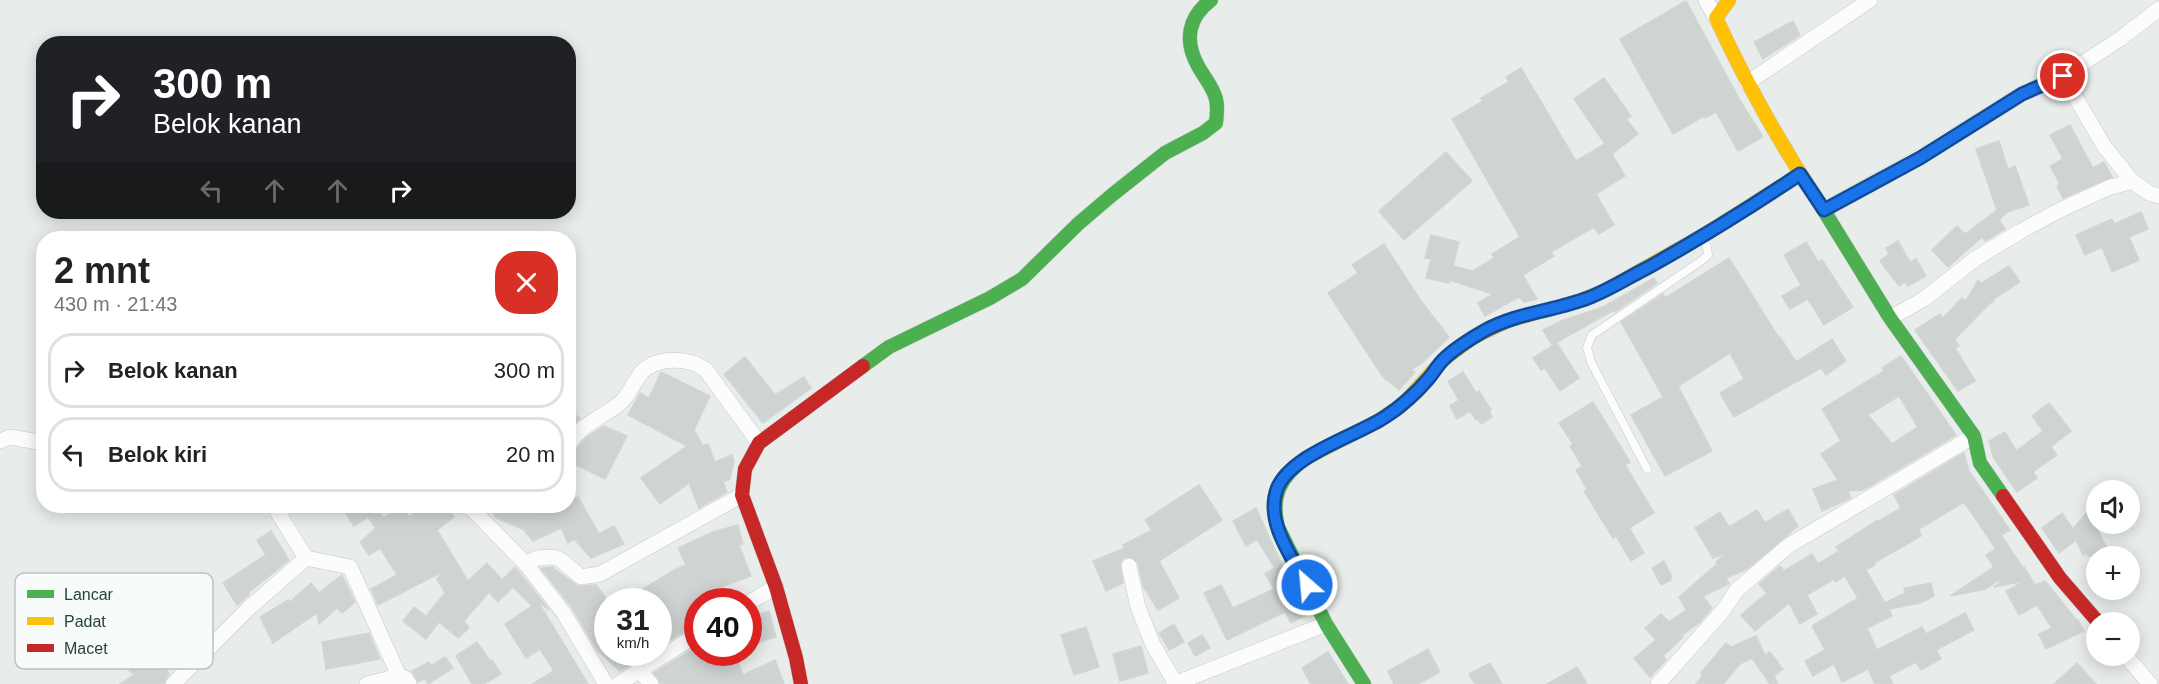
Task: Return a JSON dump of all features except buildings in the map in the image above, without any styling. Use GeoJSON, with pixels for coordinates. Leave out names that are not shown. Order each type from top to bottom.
{"type":"FeatureCollection","features":[{"type":"Feature","properties":{"kind":"street"},"geometry":{"type":"LineString","coordinates":[[801,684],[776,587],[742,495],[745,469],[759,443],[889,347],[968,309],[1021,280],[1067,234],[1168,150],[1207,132],[1216,123],[1218,105],[1216,96],[1196,62],[1188,35],[1196,13],[1211,0]]}},
{"type":"Feature","properties":{"kind":"street"},"geometry":{"type":"LineString","coordinates":[[1706,0],[1747,83],[1800,174],[1890,318],[1974,436],[1980,463],[2060,578],[2089,612]]}},
{"type":"Feature","properties":{"kind":"street"},"geometry":{"type":"LineString","coordinates":[[1716,18],[1729,0]]}},
{"type":"Feature","properties":{"kind":"street"},"geometry":{"type":"LineString","coordinates":[[1747,83],[1870,0]]}},
{"type":"Feature","properties":{"kind":"street"},"geometry":{"type":"LineString","coordinates":[[1824,210],[1920,158],[2022,94],[2063,76],[2120,39],[2159,9]]}},
{"type":"Feature","properties":{"kind":"street"},"geometry":{"type":"LineString","coordinates":[[2063,76],[2114,162],[2132,181],[2159,196]]}},
{"type":"Feature","properties":{"kind":"street"},"geometry":{"type":"LineString","coordinates":[[1364,684],[1326,624],[1278,527],[1274,514],[1274,499],[1279,485],[1292,469],[1321,450],[1385,417],[1404,404],[1443,360],[1464,343],[1513,319],[1590,298],[1702,238],[1800,174]]}},
{"type":"Feature","properties":{"kind":"street"},"geometry":{"type":"LineString","coordinates":[[1890,318],[1930,295],[1975,259],[2021,231],[2108,188],[2132,181]]}},
{"type":"Feature","properties":{"kind":"street"},"geometry":{"type":"LineString","coordinates":[[576,435],[587,423],[621,402],[643,371],[657,363],[676,361],[698,364],[706,370],[759,443]]}},
{"type":"Feature","properties":{"kind":"street"},"geometry":{"type":"LineString","coordinates":[[1658,684],[1716,620],[1737,590],[1788,546],[1974,436]]}},
{"type":"Feature","properties":{"kind":"street"},"geometry":{"type":"LineString","coordinates":[[0,441],[10,437],[36,442]]}},
{"type":"Feature","properties":{"kind":"street"},"geometry":{"type":"LineString","coordinates":[[525,563],[538,558],[553,557],[561,560],[581,577],[600,574],[742,495]]}},
{"type":"Feature","properties":{"kind":"street"},"geometry":{"type":"LineString","coordinates":[[278,513],[306,558],[350,567],[404,680],[366,684]]}},
{"type":"Feature","properties":{"kind":"street"},"geometry":{"type":"LineString","coordinates":[[476,513],[525,563],[563,612],[606,684]]}},
{"type":"Feature","properties":{"kind":"street"},"geometry":{"type":"LineString","coordinates":[[213,644],[248,609],[306,558]]}},
{"type":"Feature","properties":{"kind":"street"},"geometry":{"type":"LineString","coordinates":[[1129,566],[1138,607],[1149,636],[1175,684],[1326,624]]}},
{"type":"Feature","properties":{"kind":"street"},"geometry":{"type":"LineString","coordinates":[[762,595],[776,587]]}},
{"type":"Feature","properties":{"kind":"street"},"geometry":{"type":"LineString","coordinates":[[618,684],[684,643]]}},
{"type":"Feature","properties":{"kind":"street"},"geometry":{"type":"LineString","coordinates":[[2135,666],[2150,684]]}},
{"type":"Feature","properties":{"kind":"street"},"geometry":{"type":"LineString","coordinates":[[173,684],[188,669]]}},
{"type":"Feature","properties":{"kind":"street"},"geometry":{"type":"LineString","coordinates":[[639,670],[651,684]]}},
{"type":"Feature","properties":{"kind":"lane"},"geometry":{"type":"LineString","coordinates":[[1647,469],[1591,362],[1587,347],[1592,335],[1708,255],[1702,238]]}},
{"type":"Feature","properties":{"kind":"traffic: fast"},"geometry":{"type":"LineString","coordinates":[[863,366],[889,347],[990,298],[1022,279],[1078,224],[1112,195],[1165,153],[1203,133],[1216,123],[1216,99],[1194,57],[1190,39],[1197,14],[1211,0]]}},
{"type":"Feature","properties":{"kind":"traffic: fast"},"geometry":{"type":"LineString","coordinates":[[1818,201],[1890,318],[1974,436],[1980,463],[2003,496]]}},
{"type":"Feature","properties":{"kind":"traffic: fast"},"geometry":{"type":"LineString","coordinates":[[1306,458],[1290,472],[1280,488],[1275,506],[1278,527],[1326,624],[1364,684]]}},
{"type":"Feature","properties":{"kind":"traffic: slow"},"geometry":{"type":"LineString","coordinates":[[1729,0],[1716,18],[1763,111],[1818,201]]}},
{"type":"Feature","properties":{"kind":"traffic: slow"},"geometry":{"type":"LineString","coordinates":[[1306,458],[1374,423],[1401,406],[1444,359],[1474,337],[1510,320],[1576,302],[1604,291],[1707,233],[1800,174]]}},
{"type":"Feature","properties":{"kind":"traffic: jam"},"geometry":{"type":"LineString","coordinates":[[801,684],[776,587],[742,495],[745,469],[759,443],[863,366]]}},
{"type":"Feature","properties":{"kind":"traffic: jam"},"geometry":{"type":"LineString","coordinates":[[2003,496],[2060,578],[2089,612]]}},
{"type":"Feature","properties":{"kind":"route"},"geometry":{"type":"LineString","coordinates":[[1307,585],[1278,527],[1274,514],[1274,499],[1279,485],[1292,469],[1321,450],[1360,431],[1404,404],[1443,360],[1464,343],[1513,319],[1567,306],[1614,286],[1702,238],[1800,174],[1824,210],[1920,158],[2022,94],[2063,76]]}}]}
